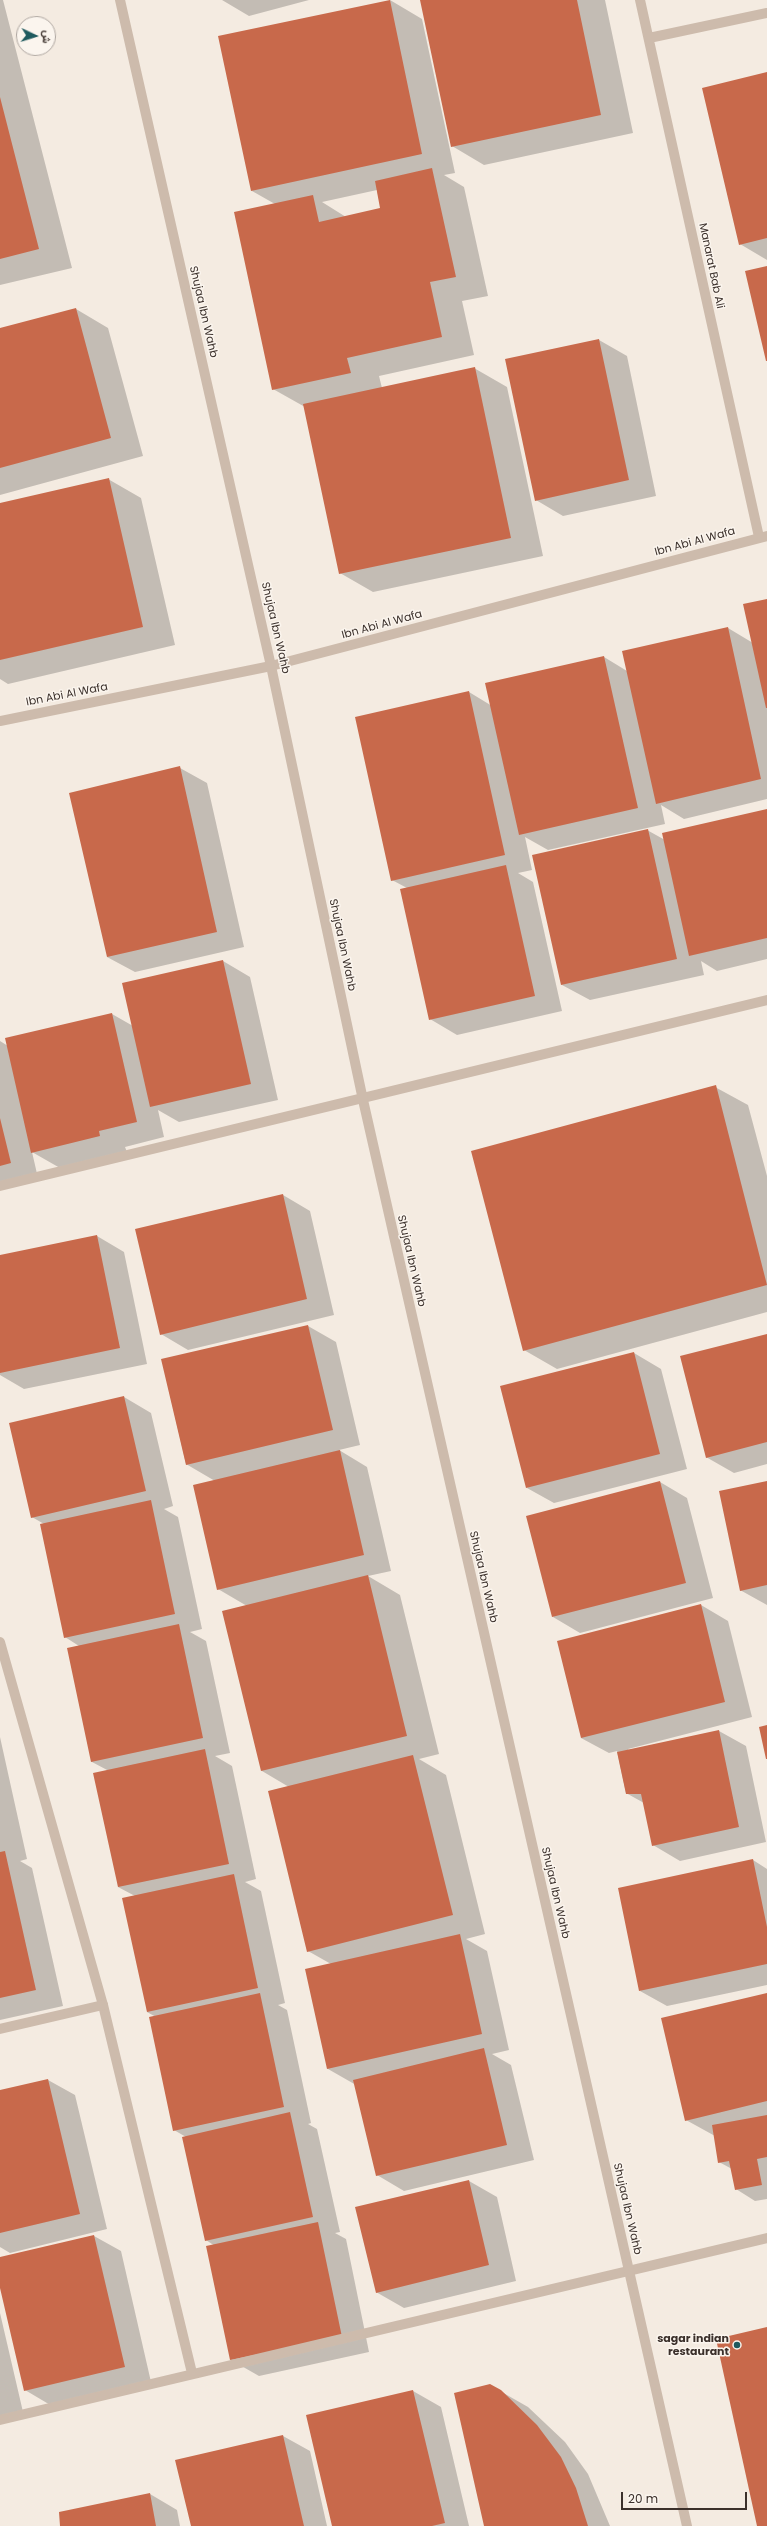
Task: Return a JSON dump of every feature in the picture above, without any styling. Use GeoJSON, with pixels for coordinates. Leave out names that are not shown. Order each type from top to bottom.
{"type":"FeatureCollection","features":[{"type":"Feature","properties":{"kind":"street","name":"Shujaa Ibn Wahb"},"geometry":{"type":"LineString","coordinates":[[120,0],[271,666],[363,1100],[687,2526]]}},
{"type":"Feature","properties":{"kind":"street","name":"Manarat Bab Ali"},"geometry":{"type":"LineString","coordinates":[[640,0],[763,536]]}},
{"type":"Feature","properties":{"kind":"street"},"geometry":{"type":"LineString","coordinates":[[649,38],[767,13]]}},
{"type":"Feature","properties":{"kind":"street","name":"Ibn Abi Al Wafa"},"geometry":{"type":"LineString","coordinates":[[0,721],[271,666],[763,536]]}},
{"type":"Feature","properties":{"kind":"street"},"geometry":{"type":"LineString","coordinates":[[0,1186],[363,1100],[767,1000]]}},
{"type":"Feature","properties":{"kind":"street"},"geometry":{"type":"LineString","coordinates":[[0,1642],[103,2005],[192,2373]]}},
{"type":"Feature","properties":{"kind":"street"},"geometry":{"type":"LineString","coordinates":[[0,2029],[103,2005]]}},
{"type":"Feature","properties":{"kind":"street"},"geometry":{"type":"LineString","coordinates":[[0,2420],[192,2373],[767,2238]]}},
{"type":"Feature","properties":{"kind":"building"},"geometry":{"type":"Polygon","coordinates":[[[390,0],[422,154],[251,191],[218,36],[390,0]]]}},
{"type":"Feature","properties":{"kind":"building"},"geometry":{"type":"Polygon","coordinates":[[[420,0],[577,0],[601,115],[451,147],[420,0]]]}},
{"type":"Feature","properties":{"kind":"building"},"geometry":{"type":"Polygon","coordinates":[[[767,72],[767,238],[739,245],[702,88],[767,72]]]}},
{"type":"Feature","properties":{"kind":"building"},"geometry":{"type":"Polygon","coordinates":[[[0,97],[39,249],[0,259],[0,97]]]}},
{"type":"Feature","properties":{"kind":"building"},"geometry":{"type":"Polygon","coordinates":[[[432,168],[456,277],[430,282],[442,337],[347,358],[351,373],[272,390],[234,212],[313,195],[319,222],[380,208],[375,181],[432,168]]]}},
{"type":"Feature","properties":{"kind":"building"},"geometry":{"type":"Polygon","coordinates":[[[767,266],[767,361],[766,361],[745,271],[767,266]]]}},
{"type":"Feature","properties":{"kind":"building"},"geometry":{"type":"Polygon","coordinates":[[[76,308],[111,438],[0,468],[0,328],[76,308]]]}},
{"type":"Feature","properties":{"kind":"building"},"geometry":{"type":"Polygon","coordinates":[[[599,339],[629,480],[535,501],[505,359],[599,339]]]}},
{"type":"Feature","properties":{"kind":"building"},"geometry":{"type":"Polygon","coordinates":[[[475,367],[511,538],[339,574],[303,404],[475,367]]]}},
{"type":"Feature","properties":{"kind":"building"},"geometry":{"type":"Polygon","coordinates":[[[109,478],[143,627],[0,660],[0,503],[109,478]]]}},
{"type":"Feature","properties":{"kind":"building"},"geometry":{"type":"Polygon","coordinates":[[[767,599],[767,708],[766,708],[743,604],[767,599]]]}},
{"type":"Feature","properties":{"kind":"building"},"geometry":{"type":"Polygon","coordinates":[[[728,627],[761,779],[656,804],[622,651],[728,627]]]}},
{"type":"Feature","properties":{"kind":"building"},"geometry":{"type":"Polygon","coordinates":[[[604,656],[638,808],[519,835],[485,683],[604,656]]]}},
{"type":"Feature","properties":{"kind":"building"},"geometry":{"type":"Polygon","coordinates":[[[469,691],[505,855],[391,881],[355,717],[469,691]]]}},
{"type":"Feature","properties":{"kind":"building"},"geometry":{"type":"Polygon","coordinates":[[[180,766],[217,932],[107,957],[69,793],[180,766]]]}},
{"type":"Feature","properties":{"kind":"building"},"geometry":{"type":"Polygon","coordinates":[[[767,809],[767,938],[689,956],[662,833],[767,809]]]}},
{"type":"Feature","properties":{"kind":"building"},"geometry":{"type":"Polygon","coordinates":[[[648,829],[677,959],[561,985],[532,855],[648,829]]]}},
{"type":"Feature","properties":{"kind":"building"},"geometry":{"type":"Polygon","coordinates":[[[506,865],[535,996],[429,1020],[400,889],[506,865]]]}},
{"type":"Feature","properties":{"kind":"building"},"geometry":{"type":"Polygon","coordinates":[[[223,960],[251,1084],[150,1107],[122,983],[223,960]]]}},
{"type":"Feature","properties":{"kind":"building"},"geometry":{"type":"Polygon","coordinates":[[[112,1013],[137,1122],[99,1131],[100,1136],[31,1153],[5,1038],[112,1013]]]}},
{"type":"Feature","properties":{"kind":"building"},"geometry":{"type":"Polygon","coordinates":[[[716,1085],[767,1285],[523,1351],[471,1151],[716,1085]]]}},
{"type":"Feature","properties":{"kind":"building"},"geometry":{"type":"Polygon","coordinates":[[[0,1118],[11,1163],[0,1166],[0,1118]]]}},
{"type":"Feature","properties":{"kind":"building"},"geometry":{"type":"Polygon","coordinates":[[[283,1194],[307,1299],[160,1335],[135,1229],[283,1194]]]}},
{"type":"Feature","properties":{"kind":"building"},"geometry":{"type":"Polygon","coordinates":[[[97,1235],[120,1348],[0,1373],[0,1255],[97,1235]]]}},
{"type":"Feature","properties":{"kind":"building"},"geometry":{"type":"Polygon","coordinates":[[[308,1325],[333,1430],[186,1465],[161,1359],[308,1325]]]}},
{"type":"Feature","properties":{"kind":"building"},"geometry":{"type":"Polygon","coordinates":[[[767,1334],[767,1442],[706,1458],[680,1356],[767,1334]]]}},
{"type":"Feature","properties":{"kind":"building"},"geometry":{"type":"Polygon","coordinates":[[[634,1352],[660,1454],[526,1488],[500,1386],[634,1352]]]}},
{"type":"Feature","properties":{"kind":"building"},"geometry":{"type":"Polygon","coordinates":[[[124,1396],[146,1491],[31,1518],[9,1423],[124,1396]]]}},
{"type":"Feature","properties":{"kind":"building"},"geometry":{"type":"Polygon","coordinates":[[[340,1450],[364,1555],[217,1590],[193,1485],[340,1450]]]}},
{"type":"Feature","properties":{"kind":"building"},"geometry":{"type":"Polygon","coordinates":[[[660,1481],[686,1583],[552,1617],[526,1516],[660,1481]]]}},
{"type":"Feature","properties":{"kind":"building"},"geometry":{"type":"Polygon","coordinates":[[[767,1481],[767,1585],[740,1591],[719,1491],[767,1481]]]}},
{"type":"Feature","properties":{"kind":"building"},"geometry":{"type":"Polygon","coordinates":[[[151,1500],[175,1614],[64,1638],[40,1524],[151,1500]]]}},
{"type":"Feature","properties":{"kind":"building"},"geometry":{"type":"Polygon","coordinates":[[[368,1575],[407,1736],[261,1771],[222,1611],[368,1575]]]}},
{"type":"Feature","properties":{"kind":"building"},"geometry":{"type":"Polygon","coordinates":[[[701,1604],[725,1702],[581,1738],[557,1641],[701,1604]]]}},
{"type":"Feature","properties":{"kind":"building"},"geometry":{"type":"Polygon","coordinates":[[[179,1624],[203,1738],[91,1762],[67,1648],[179,1624]]]}},
{"type":"Feature","properties":{"kind":"building"},"geometry":{"type":"Polygon","coordinates":[[[767,1725],[767,1759],[766,1759],[759,1727],[767,1725]]]}},
{"type":"Feature","properties":{"kind":"building"},"geometry":{"type":"Polygon","coordinates":[[[719,1730],[739,1827],[652,1846],[641,1794],[626,1794],[617,1752],[719,1730]]]}},
{"type":"Feature","properties":{"kind":"building"},"geometry":{"type":"Polygon","coordinates":[[[205,1749],[229,1864],[118,1887],[93,1773],[205,1749]]]}},
{"type":"Feature","properties":{"kind":"building"},"geometry":{"type":"Polygon","coordinates":[[[413,1755],[453,1915],[307,1952],[268,1791],[413,1755]]]}},
{"type":"Feature","properties":{"kind":"building"},"geometry":{"type":"Polygon","coordinates":[[[5,1851],[36,1990],[0,1998],[0,1852],[5,1851]]]}},
{"type":"Feature","properties":{"kind":"building"},"geometry":{"type":"Polygon","coordinates":[[[753,1859],[767,1927],[767,1964],[639,1991],[618,1888],[753,1859]]]}},
{"type":"Feature","properties":{"kind":"building"},"geometry":{"type":"Polygon","coordinates":[[[234,1874],[258,1988],[147,2012],[122,1898],[234,1874]]]}},
{"type":"Feature","properties":{"kind":"building"},"geometry":{"type":"Polygon","coordinates":[[[460,1934],[482,2034],[327,2069],[305,1969],[460,1934]]]}},
{"type":"Feature","properties":{"kind":"building"},"geometry":{"type":"Polygon","coordinates":[[[260,1993],[284,2107],[173,2131],[149,2017],[260,1993]]]}},
{"type":"Feature","properties":{"kind":"building"},"geometry":{"type":"Polygon","coordinates":[[[767,1993],[767,2101],[685,2121],[661,2018],[767,1993]]]}},
{"type":"Feature","properties":{"kind":"building"},"geometry":{"type":"Polygon","coordinates":[[[484,2048],[507,2145],[376,2176],[353,2080],[484,2048]]]}},
{"type":"Feature","properties":{"kind":"building"},"geometry":{"type":"Polygon","coordinates":[[[48,2079],[80,2214],[0,2233],[0,2090],[48,2079]]]}},
{"type":"Feature","properties":{"kind":"building"},"geometry":{"type":"Polygon","coordinates":[[[290,2112],[313,2217],[205,2241],[182,2137],[290,2112]]]}},
{"type":"Feature","properties":{"kind":"building"},"geometry":{"type":"Polygon","coordinates":[[[767,2115],[767,2157],[757,2159],[762,2185],[735,2190],[729,2161],[718,2163],[712,2125],[767,2115]]]}},
{"type":"Feature","properties":{"kind":"building"},"geometry":{"type":"Polygon","coordinates":[[[469,2180],[489,2265],[376,2293],[355,2207],[469,2180]]]}},
{"type":"Feature","properties":{"kind":"building"},"geometry":{"type":"Polygon","coordinates":[[[318,2222],[342,2337],[230,2360],[206,2246],[318,2222]]]}},
{"type":"Feature","properties":{"kind":"building"},"geometry":{"type":"Polygon","coordinates":[[[94,2235],[125,2367],[24,2391],[0,2288],[0,2257],[94,2235]]]}},
{"type":"Feature","properties":{"kind":"building"},"geometry":{"type":"Polygon","coordinates":[[[767,2327],[767,2526],[757,2526],[716,2339],[767,2327]]]}},
{"type":"Feature","properties":{"kind":"building"},"geometry":{"type":"Polygon","coordinates":[[[490,2384],[501,2390],[537,2425],[561,2457],[576,2488],[588,2526],[484,2526],[454,2393],[490,2384]]]}},
{"type":"Feature","properties":{"kind":"building"},"geometry":{"type":"Polygon","coordinates":[[[413,2390],[445,2523],[432,2526],[332,2526],[306,2415],[413,2390]]]}},
{"type":"Feature","properties":{"kind":"building"},"geometry":{"type":"Polygon","coordinates":[[[283,2435],[304,2526],[191,2526],[175,2460],[283,2435]]]}},
{"type":"Feature","properties":{"kind":"building"},"geometry":{"type":"Polygon","coordinates":[[[150,2493],[156,2526],[60,2526],[59,2512],[150,2493]]]}},
{"type":"Feature","properties":{"kind":"place","name":"sagar indian restaurant"},"geometry":{"type":"Point","coordinates":[737,2345]}}]}
